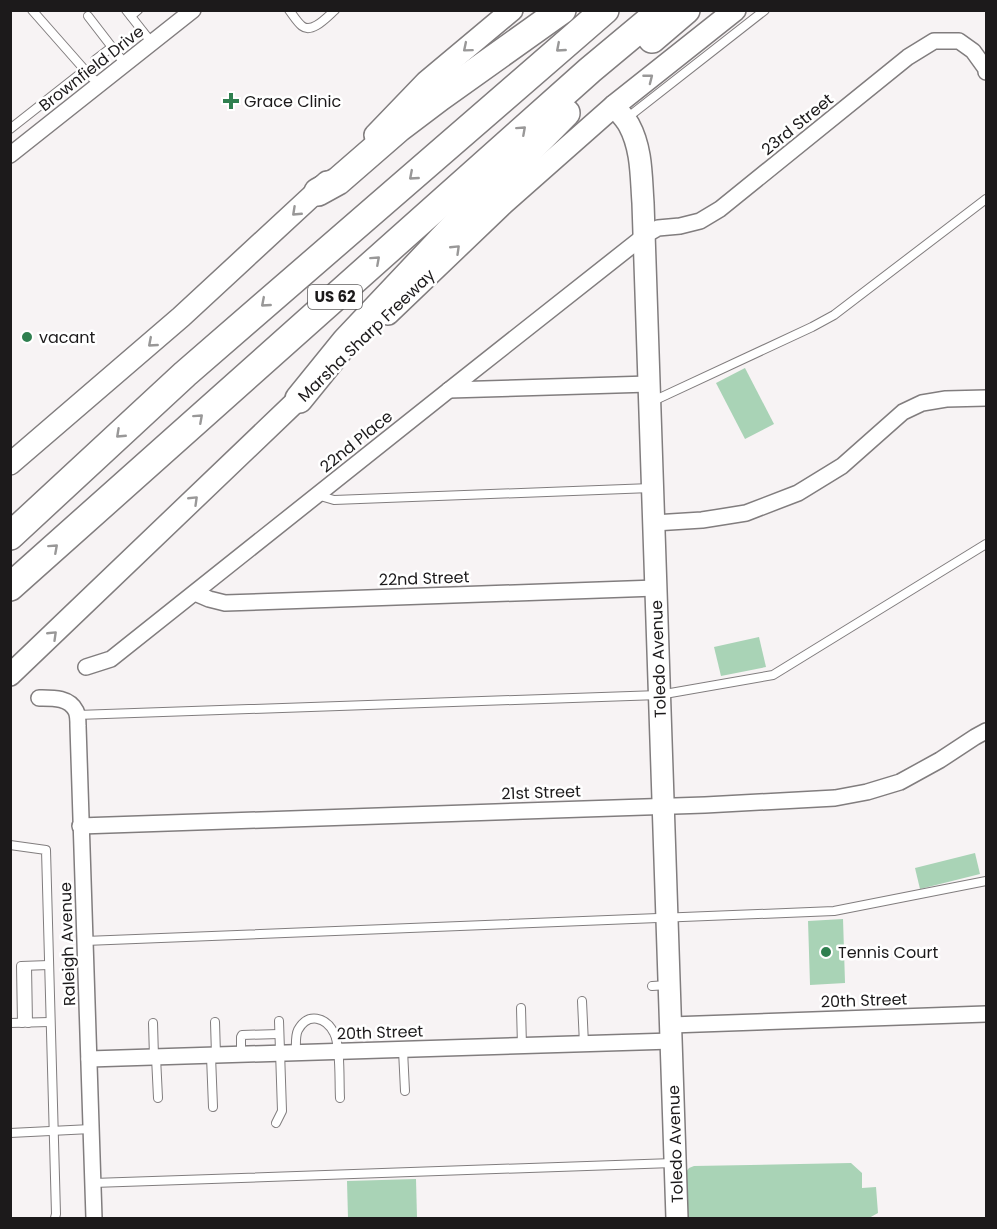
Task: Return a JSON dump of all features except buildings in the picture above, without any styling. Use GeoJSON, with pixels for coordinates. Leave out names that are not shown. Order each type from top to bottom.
{"type":"FeatureCollection","features":[{"type":"Feature","properties":{"kind":"highway"},"geometry":{"type":"LineString","coordinates":[[318,192],[338,181],[399,128],[440,97],[562,10]]}},
{"type":"Feature","properties":{"kind":"highway","name":"US 62"},"geometry":{"type":"LineString","coordinates":[[10,536],[185,374],[605,10]]}},
{"type":"Feature","properties":{"kind":"highway","name":"US 62"},"geometry":{"type":"LineString","coordinates":[[10,587],[590,70],[662,10]]}},
{"type":"Feature","properties":{"kind":"highway"},"geometry":{"type":"LineString","coordinates":[[299,399],[346,341],[548,131],[687,10]]}},
{"type":"Feature","properties":{"kind":"main road"},"geometry":{"type":"LineString","coordinates":[[10,464],[181,317],[318,192],[426,82],[512,10]]}},
{"type":"Feature","properties":{"kind":"main road","name":"Marsha Sharp Freeway"},"geometry":{"type":"LineString","coordinates":[[10,675],[503,204],[620,113],[735,10]]}},
{"type":"Feature","properties":{"kind":"main road","name":"Toledo Avenue"},"geometry":{"type":"LineString","coordinates":[[620,113],[628,123],[638,146],[644,236],[667,917],[661,985],[671,1033],[677,1218]]}},
{"type":"Feature","properties":{"kind":"street","name":"Brownfield Drive"},"geometry":{"type":"LineString","coordinates":[[10,154],[193,10]]}},
{"type":"Feature","properties":{"kind":"street","name":"23rd Street"},"geometry":{"type":"LineString","coordinates":[[644,236],[658,228],[680,226],[700,220],[720,209],[908,57],[934,41],[959,41],[973,51],[987,72]]}},
{"type":"Feature","properties":{"kind":"street","name":"22nd Place"},"geometry":{"type":"LineString","coordinates":[[86,667],[111,659],[644,236]]}},
{"type":"Feature","properties":{"kind":"street"},"geometry":{"type":"LineString","coordinates":[[449,390],[650,393]]}},
{"type":"Feature","properties":{"kind":"street"},"geometry":{"type":"LineString","coordinates":[[654,523],[702,520],[757,509],[798,493],[842,465],[903,412],[913,407],[946,399],[987,398]]}},
{"type":"Feature","properties":{"kind":"street","name":"22nd Street"},"geometry":{"type":"LineString","coordinates":[[195,593],[225,603],[656,588]]}},
{"type":"Feature","properties":{"kind":"street"},"geometry":{"type":"LineString","coordinates":[[39,698],[62,699],[70,704],[77,715]]}},
{"type":"Feature","properties":{"kind":"street","name":"Raleigh Avenue"},"geometry":{"type":"LineString","coordinates":[[77,715],[94,1218]]}},
{"type":"Feature","properties":{"kind":"street","name":"21st Street"},"geometry":{"type":"LineString","coordinates":[[81,826],[835,798],[867,792],[900,782],[987,731]]}},
{"type":"Feature","properties":{"kind":"street","name":"20th Street"},"geometry":{"type":"LineString","coordinates":[[89,1059],[584,1044],[671,1033],[987,1014]]}},
{"type":"Feature","properties":{"kind":"lane"},"geometry":{"type":"LineString","coordinates":[[32,10],[91,77],[100,84]]}},
{"type":"Feature","properties":{"kind":"lane"},"geometry":{"type":"LineString","coordinates":[[138,10],[128,13],[152,43]]}},
{"type":"Feature","properties":{"kind":"lane"},"geometry":{"type":"LineString","coordinates":[[289,10],[302,26],[308,28],[315,26],[335,10]]}},
{"type":"Feature","properties":{"kind":"lane"},"geometry":{"type":"LineString","coordinates":[[620,113],[765,10]]}},
{"type":"Feature","properties":{"kind":"lane"},"geometry":{"type":"LineString","coordinates":[[88,16],[125,64]]}},
{"type":"Feature","properties":{"kind":"lane"},"geometry":{"type":"LineString","coordinates":[[95,60],[112,47]]}},
{"type":"Feature","properties":{"kind":"lane"},"geometry":{"type":"LineString","coordinates":[[10,129],[85,70]]}},
{"type":"Feature","properties":{"kind":"lane"},"geometry":{"type":"LineString","coordinates":[[650,393],[812,327],[834,315],[987,199]]}},
{"type":"Feature","properties":{"kind":"lane"},"geometry":{"type":"LineString","coordinates":[[317,495],[334,500],[653,488]]}},
{"type":"Feature","properties":{"kind":"lane"},"geometry":{"type":"LineString","coordinates":[[77,715],[659,695],[773,675],[987,544]]}},
{"type":"Feature","properties":{"kind":"lane"},"geometry":{"type":"LineString","coordinates":[[10,845],[46,850],[57,1214],[55,1218]]}},
{"type":"Feature","properties":{"kind":"lane"},"geometry":{"type":"LineString","coordinates":[[84,941],[834,911],[987,881]]}},
{"type":"Feature","properties":{"kind":"lane"},"geometry":{"type":"LineString","coordinates":[[25,1023],[27,966],[49,965]]}},
{"type":"Feature","properties":{"kind":"lane"},"geometry":{"type":"LineString","coordinates":[[582,1001],[584,1044]]}},
{"type":"Feature","properties":{"kind":"lane"},"geometry":{"type":"LineString","coordinates":[[521,1008],[522,1046]]}},
{"type":"Feature","properties":{"kind":"lane"},"geometry":{"type":"LineString","coordinates":[[296,1053],[296,1037],[304,1022],[319,1018],[328,1023],[336,1035],[339,1098]]}},
{"type":"Feature","properties":{"kind":"lane"},"geometry":{"type":"LineString","coordinates":[[276,1123],[282,1111],[279,1021]]}},
{"type":"Feature","properties":{"kind":"lane"},"geometry":{"type":"LineString","coordinates":[[10,1023],[50,1022]]}},
{"type":"Feature","properties":{"kind":"lane"},"geometry":{"type":"LineString","coordinates":[[213,1107],[215,1022]]}},
{"type":"Feature","properties":{"kind":"lane"},"geometry":{"type":"LineString","coordinates":[[153,1023],[158,1098]]}},
{"type":"Feature","properties":{"kind":"lane"},"geometry":{"type":"LineString","coordinates":[[241,1055],[242,1035],[279,1034]]}},
{"type":"Feature","properties":{"kind":"lane"},"geometry":{"type":"LineString","coordinates":[[403,1050],[405,1091]]}},
{"type":"Feature","properties":{"kind":"lane"},"geometry":{"type":"LineString","coordinates":[[10,1133],[91,1129]]}},
{"type":"Feature","properties":{"kind":"lane"},"geometry":{"type":"LineString","coordinates":[[93,1183],[676,1163]]}},
{"type":"Feature","properties":{"kind":"green space"},"geometry":{"type":"Polygon","coordinates":[[[745,368],[774,424],[745,439],[716,383],[745,368]]]}},
{"type":"Feature","properties":{"kind":"green space"},"geometry":{"type":"Polygon","coordinates":[[[759,637],[766,667],[721,676],[714,647],[759,637]]]}},
{"type":"Feature","properties":{"kind":"green space"},"geometry":{"type":"Polygon","coordinates":[[[975,853],[980,874],[920,889],[915,868],[975,853]]]}},
{"type":"Feature","properties":{"kind":"green space","name":"Tennis Court"},"geometry":{"type":"Polygon","coordinates":[[[843,919],[845,983],[810,985],[808,921],[843,919]]]}},
{"type":"Feature","properties":{"kind":"green space"},"geometry":{"type":"Polygon","coordinates":[[[851,1163],[862,1173],[862,1188],[876,1187],[878,1213],[869,1218],[687,1218],[685,1173],[694,1166],[851,1163]]]}},
{"type":"Feature","properties":{"kind":"green space"},"geometry":{"type":"Polygon","coordinates":[[[416,1179],[417,1218],[348,1218],[347,1181],[416,1179]]]}},
{"type":"Feature","properties":{"kind":"place","name":"Grace Clinic"},"geometry":{"type":"Point","coordinates":[231,101]}},
{"type":"Feature","properties":{"kind":"place","name":"vacant"},"geometry":{"type":"Point","coordinates":[27,337]}},
{"type":"Feature","properties":{"kind":"place","name":"Tennis Court"},"geometry":{"type":"Point","coordinates":[826,952]}}]}
